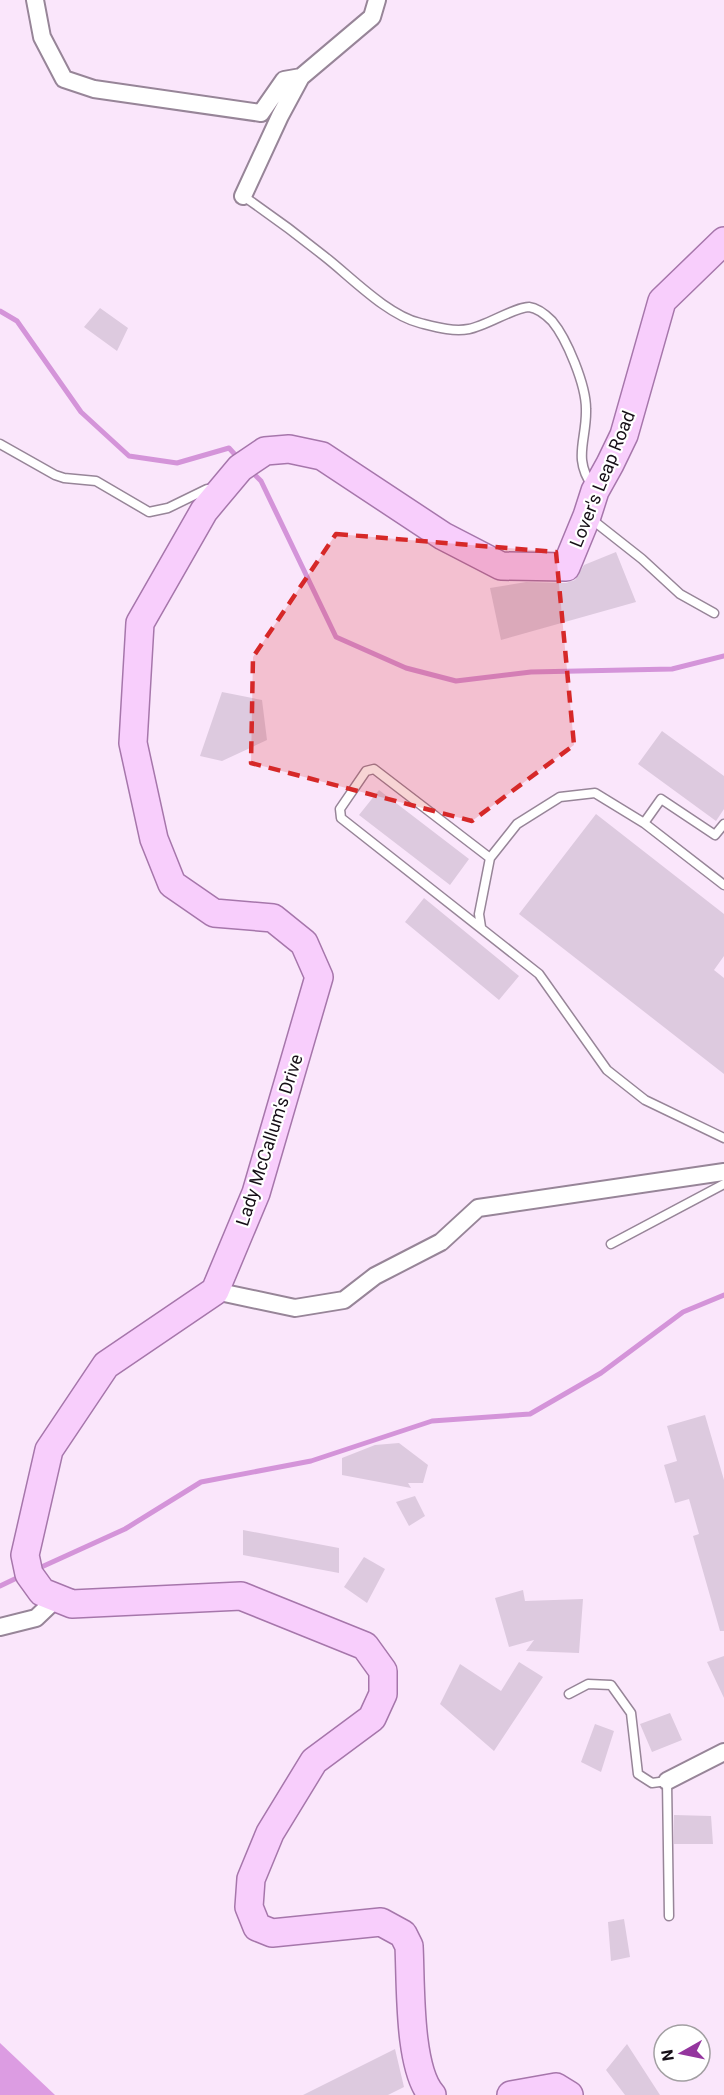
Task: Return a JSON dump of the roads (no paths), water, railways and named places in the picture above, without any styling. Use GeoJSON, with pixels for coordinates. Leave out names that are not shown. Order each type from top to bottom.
{"type":"FeatureCollection","features":[{"type":"Feature","properties":{"kind":"main road","name":"Lover's Leap Road"},"geometry":{"type":"LineString","coordinates":[[218,493],[240,468],[265,451],[289,449],[322,456],[443,536],[501,566],[566,567],[595,490],[624,435],[662,301],[724,241]]}},
{"type":"Feature","properties":{"kind":"main road","name":"Lady McCallum's Drive"},"geometry":{"type":"LineString","coordinates":[[215,1291],[256,1193],[319,977],[304,943],[273,918],[214,913],[172,884],[154,839],[133,743],[140,623],[204,511],[218,493]]}},
{"type":"Feature","properties":{"kind":"main road"},"geometry":{"type":"LineString","coordinates":[[215,1291],[106,1365],[49,1450],[25,1555],[29,1574],[50,1595],[72,1604],[241,1596],[365,1646],[382,1671],[383,1694],[372,1718],[314,1761],[270,1833],[251,1879],[249,1907],[257,1927],[272,1933],[381,1922],[403,1934],[409,1946],[414,2044],[424,2086],[432,2095]]}},
{"type":"Feature","properties":{"kind":"main road"},"geometry":{"type":"LineString","coordinates":[[511,2095],[556,2087],[569,2095]]}},
{"type":"Feature","properties":{"kind":"street"},"geometry":{"type":"LineString","coordinates":[[35,0],[42,37],[64,79],[94,89],[261,113],[284,80],[301,77]]}},
{"type":"Feature","properties":{"kind":"street"},"geometry":{"type":"LineString","coordinates":[[243,196],[301,77],[372,16],[377,0]]}},
{"type":"Feature","properties":{"kind":"street"},"geometry":{"type":"LineString","coordinates":[[215,1291],[295,1308],[344,1300],[375,1276],[441,1242],[478,1208],[724,1172]]}},
{"type":"Feature","properties":{"kind":"street"},"geometry":{"type":"LineString","coordinates":[[0,1627],[36,1618],[50,1595]]}},
{"type":"Feature","properties":{"kind":"street"},"geometry":{"type":"LineString","coordinates":[[667,1781],[724,1752]]}},
{"type":"Feature","properties":{"kind":"lane"},"geometry":{"type":"LineString","coordinates":[[243,196],[279,221],[382,302],[411,321],[439,328],[468,329],[485,325],[528,307],[539,310],[549,318],[557,327],[573,361],[584,393],[586,410],[581,460],[583,472],[595,490]]}},
{"type":"Feature","properties":{"kind":"lane"},"geometry":{"type":"LineString","coordinates":[[0,444],[55,476],[96,481],[149,512],[168,508],[207,489],[212,488],[218,493]]}},
{"type":"Feature","properties":{"kind":"lane"},"geometry":{"type":"LineString","coordinates":[[587,516],[642,559],[680,594],[714,613]]}},
{"type":"Feature","properties":{"kind":"lane"},"geometry":{"type":"LineString","coordinates":[[490,858],[374,769],[366,771],[340,809],[341,818],[539,974],[608,1070],[645,1100],[724,1138]]}},
{"type":"Feature","properties":{"kind":"lane"},"geometry":{"type":"LineString","coordinates":[[481,927],[479,914],[490,858],[517,824],[560,797],[595,793],[644,823],[724,885]]}},
{"type":"Feature","properties":{"kind":"lane"},"geometry":{"type":"LineString","coordinates":[[644,823],[661,800],[716,835],[724,824]]}},
{"type":"Feature","properties":{"kind":"lane"},"geometry":{"type":"LineString","coordinates":[[611,1244],[724,1184]]}},
{"type":"Feature","properties":{"kind":"lane"},"geometry":{"type":"LineString","coordinates":[[568,1694],[588,1684],[611,1685],[631,1713],[638,1774],[652,1783],[667,1781],[669,1916]]}},
{"type":"Feature","properties":{"kind":"waterway"},"geometry":{"type":"LineString","coordinates":[[0,311],[17,321],[81,412],[129,456],[177,463],[229,448],[239,459]]}},
{"type":"Feature","properties":{"kind":"waterway"},"geometry":{"type":"LineString","coordinates":[[250,470],[261,481],[336,637],[406,668],[456,681],[531,672],[672,669],[724,656]]}},
{"type":"Feature","properties":{"kind":"waterway"},"geometry":{"type":"LineString","coordinates":[[37,1569],[125,1529],[201,1482],[311,1461],[432,1421],[530,1414],[601,1373],[683,1312],[724,1295]]}},
{"type":"Feature","properties":{"kind":"waterway"},"geometry":{"type":"LineString","coordinates":[[0,1586],[23,1575]]}}]}
